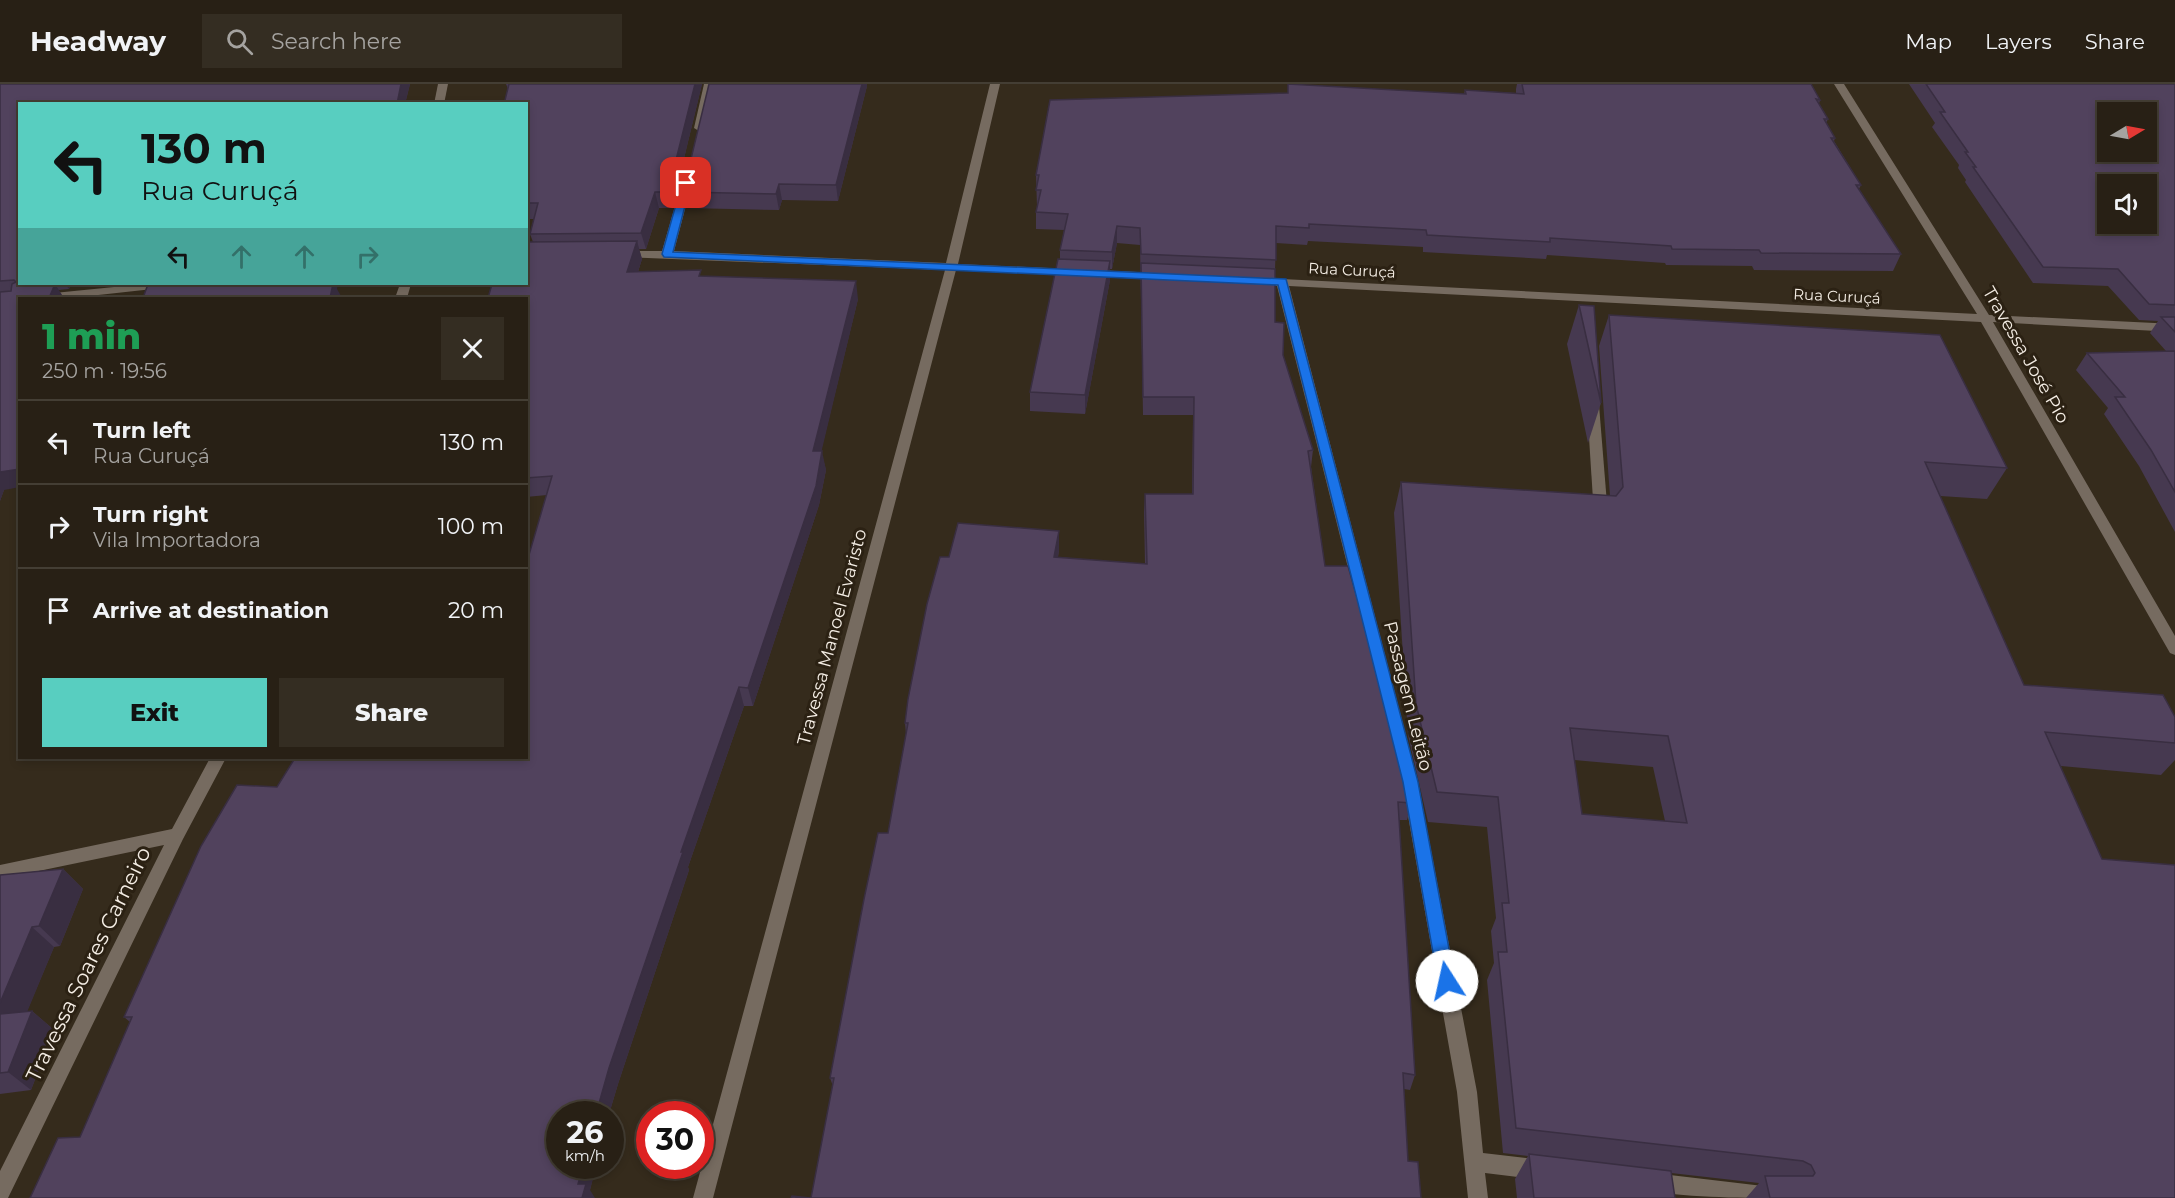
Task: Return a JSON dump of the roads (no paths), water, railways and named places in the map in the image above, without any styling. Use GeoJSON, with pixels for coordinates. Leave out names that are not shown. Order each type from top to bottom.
{"type":"FeatureCollection","features":[{"type":"Feature","properties":{"kind":"street"},"geometry":{"type":"LineString","coordinates":[[439,102],[443,84]]}},
{"type":"Feature","properties":{"kind":"street","name":"Travessa Manoel Evaristo"},"geometry":{"type":"LineString","coordinates":[[703,1198],[951,267],[995,84]]}},
{"type":"Feature","properties":{"kind":"street","name":"Travessa José Pio"},"geometry":{"type":"LineString","coordinates":[[1839,84],[1985,318],[2175,649]]}},
{"type":"Feature","properties":{"kind":"street"},"geometry":{"type":"LineString","coordinates":[[696,142],[711,87]]}},
{"type":"Feature","properties":{"kind":"street"},"geometry":{"type":"LineString","coordinates":[[668,254],[692,163]]}},
{"type":"Feature","properties":{"kind":"street"},"geometry":{"type":"LineString","coordinates":[[609,254],[668,254],[1176,277]]}},
{"type":"Feature","properties":{"kind":"street","name":"Rua Curuçá"},"geometry":{"type":"LineString","coordinates":[[1246,280],[2175,327]]}},
{"type":"Feature","properties":{"kind":"street","name":"Passagem Leitão"},"geometry":{"type":"LineString","coordinates":[[1282,282],[1410,782],[1467,1092],[1478,1198]]}},
{"type":"Feature","properties":{"kind":"street"},"geometry":{"type":"LineString","coordinates":[[53,297],[162,285]]}},
{"type":"Feature","properties":{"kind":"street"},"geometry":{"type":"LineString","coordinates":[[1587,298],[1587,314]]}},
{"type":"Feature","properties":{"kind":"street"},"geometry":{"type":"LineString","coordinates":[[1592,392],[1602,519]]}},
{"type":"Feature","properties":{"kind":"street","name":"Travessa Soares Carneiro"},"geometry":{"type":"LineString","coordinates":[[0,1192],[177,835],[217,759]]}},
{"type":"Feature","properties":{"kind":"street"},"geometry":{"type":"LineString","coordinates":[[0,872],[177,835]]}},
{"type":"Feature","properties":{"kind":"street"},"geometry":{"type":"LineString","coordinates":[[1474,1162],[1556,1172]]}},
{"type":"Feature","properties":{"kind":"street"},"geometry":{"type":"LineString","coordinates":[[1639,1181],[1780,1198]]}}]}
